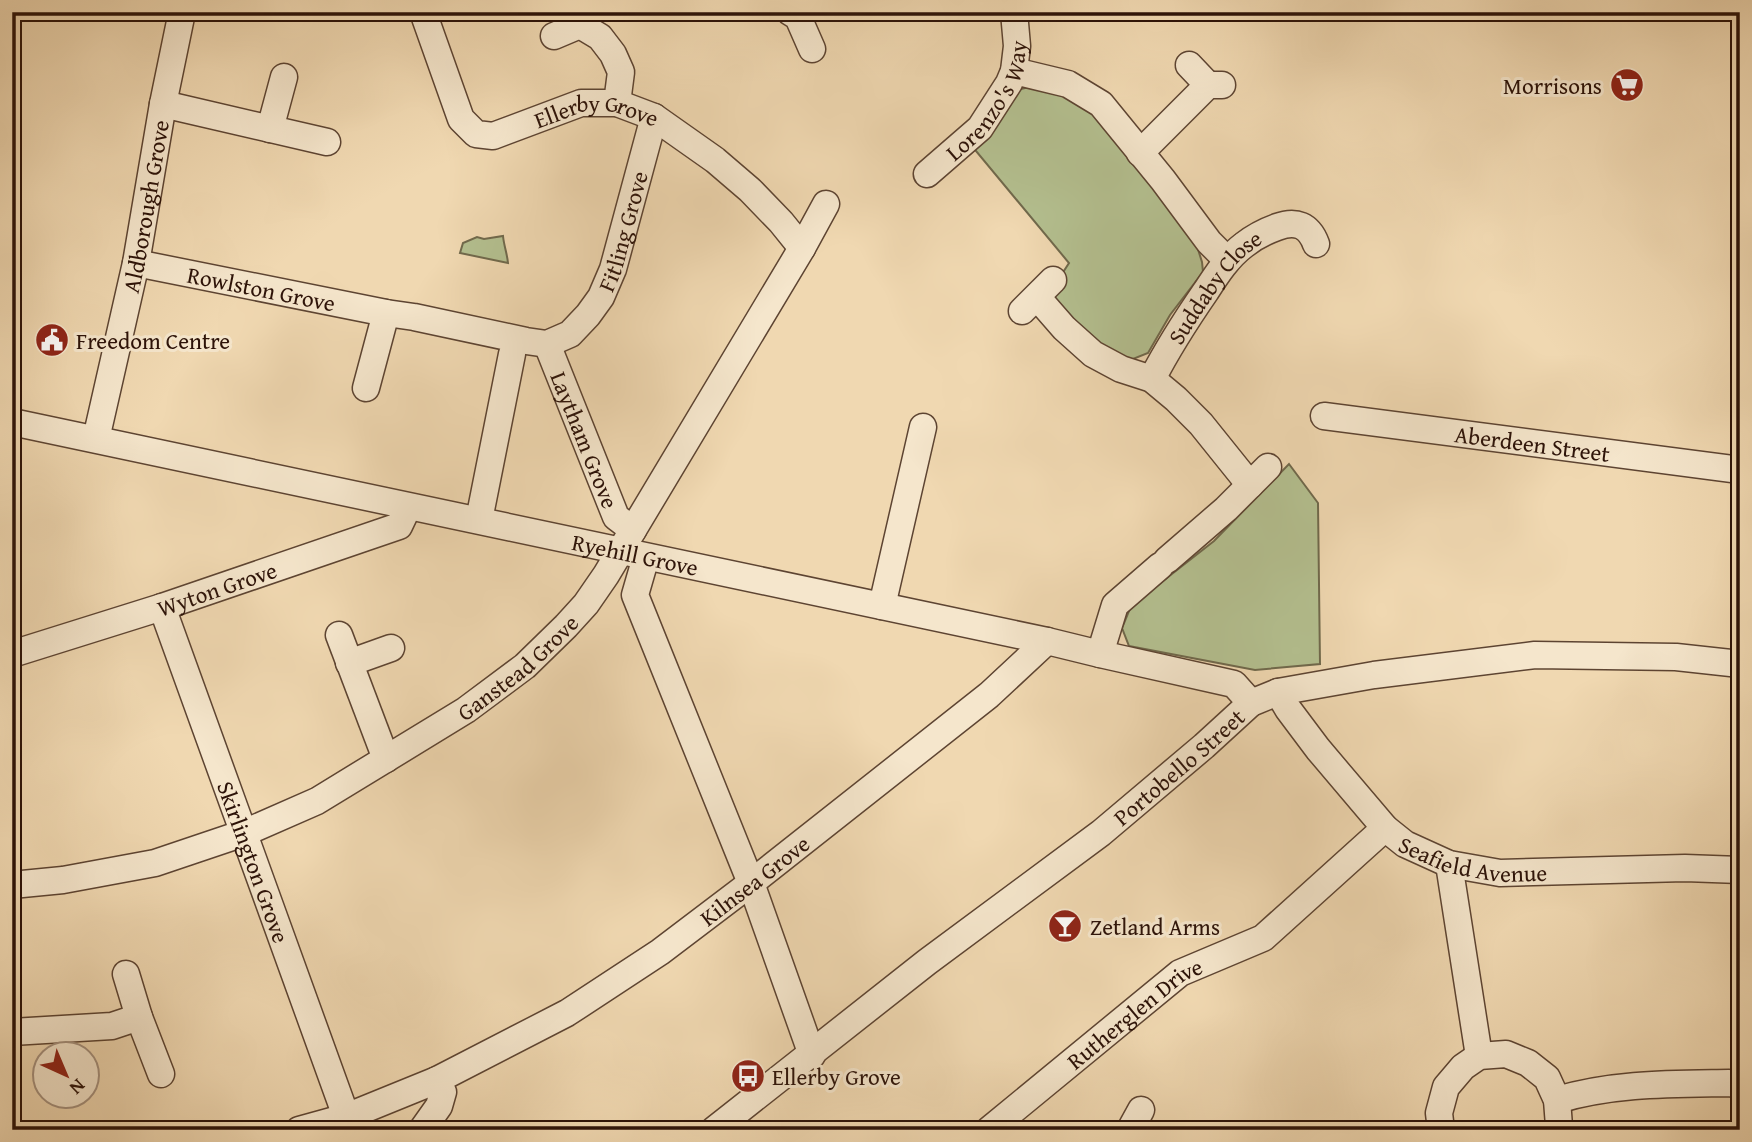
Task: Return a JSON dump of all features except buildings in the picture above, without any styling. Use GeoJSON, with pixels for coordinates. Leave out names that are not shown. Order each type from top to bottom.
{"type":"FeatureCollection","features":[{"type":"Feature","properties":{"kind":"street","name":"Aldborough Grove"},"geometry":{"type":"LineString","coordinates":[[96,439],[136,263],[163,104],[182,12]]}},
{"type":"Feature","properties":{"kind":"street","name":"Ellerby Grove"},"geometry":{"type":"LineString","coordinates":[[423,12],[461,119],[476,134],[493,136],[581,103],[617,103],[654,117],[715,160],[750,190],[802,248]]}},
{"type":"Feature","properties":{"kind":"street","name":"Lorenzo's Way"},"geometry":{"type":"LineString","coordinates":[[927,174],[980,128],[1009,83],[1014,71],[1017,46],[1014,12]]}},
{"type":"Feature","properties":{"kind":"street"},"geometry":{"type":"LineString","coordinates":[[796,14],[812,49]]}},
{"type":"Feature","properties":{"kind":"street"},"geometry":{"type":"LineString","coordinates":[[554,36],[580,25],[600,37],[614,54],[621,72],[617,103]]}},
{"type":"Feature","properties":{"kind":"street"},"geometry":{"type":"LineString","coordinates":[[1140,153],[1215,85],[1189,65]]}},
{"type":"Feature","properties":{"kind":"street"},"geometry":{"type":"LineString","coordinates":[[1014,71],[1068,85],[1101,104],[1209,242],[1227,260]]}},
{"type":"Feature","properties":{"kind":"street"},"geometry":{"type":"LineString","coordinates":[[270,129],[284,77]]}},
{"type":"Feature","properties":{"kind":"street"},"geometry":{"type":"LineString","coordinates":[[163,104],[327,142]]}},
{"type":"Feature","properties":{"kind":"street","name":"Fitling Grove"},"geometry":{"type":"LineString","coordinates":[[558,339],[588,315],[601,297],[613,270],[654,117]]}},
{"type":"Feature","properties":{"kind":"street","name":"Ganstead Grove"},"geometry":{"type":"LineString","coordinates":[[12,885],[63,880],[155,863],[244,833],[317,801],[466,710],[525,666],[586,604],[627,541],[826,204]]}},
{"type":"Feature","properties":{"kind":"street","name":"Suddaby Close"},"geometry":{"type":"LineString","coordinates":[[1152,379],[1170,344],[1227,260],[1244,244],[1268,230],[1287,224],[1308,227]]}},
{"type":"Feature","properties":{"kind":"street","name":"Rowlston Grove"},"geometry":{"type":"LineString","coordinates":[[136,263],[526,341],[558,339]]}},
{"type":"Feature","properties":{"kind":"street"},"geometry":{"type":"LineString","coordinates":[[1037,296],[1064,328],[1093,354],[1121,369],[1152,379],[1259,476],[1226,509],[1115,605],[1100,654]]}},
{"type":"Feature","properties":{"kind":"street"},"geometry":{"type":"LineString","coordinates":[[366,388],[386,313]]}},
{"type":"Feature","properties":{"kind":"street","name":"Laytham Grove"},"geometry":{"type":"LineString","coordinates":[[558,339],[616,517],[627,541]]}},
{"type":"Feature","properties":{"kind":"street"},"geometry":{"type":"LineString","coordinates":[[479,520],[512,354]]}},
{"type":"Feature","properties":{"kind":"street","name":"Aberdeen Street"},"geometry":{"type":"LineString","coordinates":[[1324,416],[1740,470]]}},
{"type":"Feature","properties":{"kind":"street","name":"Ryehill Grove"},"geometry":{"type":"LineString","coordinates":[[12,422],[408,507],[627,541],[646,557],[1046,641],[1234,684],[1251,703]]}},
{"type":"Feature","properties":{"kind":"street"},"geometry":{"type":"LineString","coordinates":[[882,606],[923,427]]}},
{"type":"Feature","properties":{"kind":"street","name":"Wyton Grove"},"geometry":{"type":"LineString","coordinates":[[12,654],[162,607],[399,526],[408,507]]}},
{"type":"Feature","properties":{"kind":"street"},"geometry":{"type":"LineString","coordinates":[[646,557],[635,595],[751,883],[811,1055]]}},
{"type":"Feature","properties":{"kind":"street","name":"Skirlington Grove"},"geometry":{"type":"LineString","coordinates":[[162,607],[348,1123]]}},
{"type":"Feature","properties":{"kind":"street"},"geometry":{"type":"LineString","coordinates":[[339,635],[386,759]]}},
{"type":"Feature","properties":{"kind":"street","name":"Kilnsea Grove"},"geometry":{"type":"LineString","coordinates":[[299,1130],[348,1123],[567,1013],[660,951],[751,883],[989,695],[1046,641]]}},
{"type":"Feature","properties":{"kind":"street"},"geometry":{"type":"LineString","coordinates":[[349,663],[391,648]]}},
{"type":"Feature","properties":{"kind":"street","name":"Portobello Street"},"geometry":{"type":"LineString","coordinates":[[714,1130],[927,962],[1101,833],[1251,703],[1278,692],[1374,675],[1535,655],[1676,657],[1740,664]]}},
{"type":"Feature","properties":{"kind":"street","name":"Seafield Avenue"},"geometry":{"type":"LineString","coordinates":[[1278,692],[1318,748],[1385,828],[1405,845],[1449,864],[1500,873],[1685,868],[1740,870]]}},
{"type":"Feature","properties":{"kind":"street","name":"Rutherglen Drive"},"geometry":{"type":"LineString","coordinates":[[989,1130],[1180,973],[1264,938],[1385,828]]}},
{"type":"Feature","properties":{"kind":"street"},"geometry":{"type":"LineString","coordinates":[[1449,864],[1479,1056]]}},
{"type":"Feature","properties":{"kind":"street"},"geometry":{"type":"LineString","coordinates":[[126,974],[161,1074]]}},
{"type":"Feature","properties":{"kind":"street"},"geometry":{"type":"LineString","coordinates":[[12,1032],[112,1026],[139,1017]]}},
{"type":"Feature","properties":{"kind":"street"},"geometry":{"type":"LineString","coordinates":[[1441,1130],[1439,1113],[1446,1087],[1463,1067],[1479,1056],[1506,1054],[1528,1063],[1547,1078],[1557,1100],[1558,1130]]}},
{"type":"Feature","properties":{"kind":"street"},"geometry":{"type":"LineString","coordinates":[[422,1130],[439,1106],[443,1092],[436,1080]]}},
{"type":"Feature","properties":{"kind":"street"},"geometry":{"type":"LineString","coordinates":[[1557,1100],[1586,1091],[1642,1085],[1740,1084]]}},
{"type":"Feature","properties":{"kind":"green space"},"geometry":{"type":"Polygon","coordinates":[[[1033,86],[1057,91],[1092,109],[1196,243],[1203,272],[1170,315],[1148,353],[1128,361],[1112,358],[1049,294],[1069,263],[971,145],[1009,99],[1021,89],[1033,86]]]}},
{"type":"Feature","properties":{"kind":"green space"},"geometry":{"type":"Polygon","coordinates":[[[503,236],[508,263],[460,253],[463,243],[477,237],[484,239],[503,236]]]}},
{"type":"Feature","properties":{"kind":"green space"},"geometry":{"type":"Polygon","coordinates":[[[1289,464],[1318,503],[1320,664],[1255,670],[1129,646],[1122,628],[1131,606],[1214,541],[1289,464]]]}},
{"type":"Feature","properties":{"kind":"place","name":"Morrisons"},"geometry":{"type":"Point","coordinates":[1627,85]}},
{"type":"Feature","properties":{"kind":"place","name":"Freedom Centre"},"geometry":{"type":"Point","coordinates":[52,340]}},
{"type":"Feature","properties":{"kind":"place","name":"Zetland Arms"},"geometry":{"type":"Point","coordinates":[1065,926]}},
{"type":"Feature","properties":{"kind":"place","name":"Ellerby Grove"},"geometry":{"type":"Point","coordinates":[748,1076]}}]}
